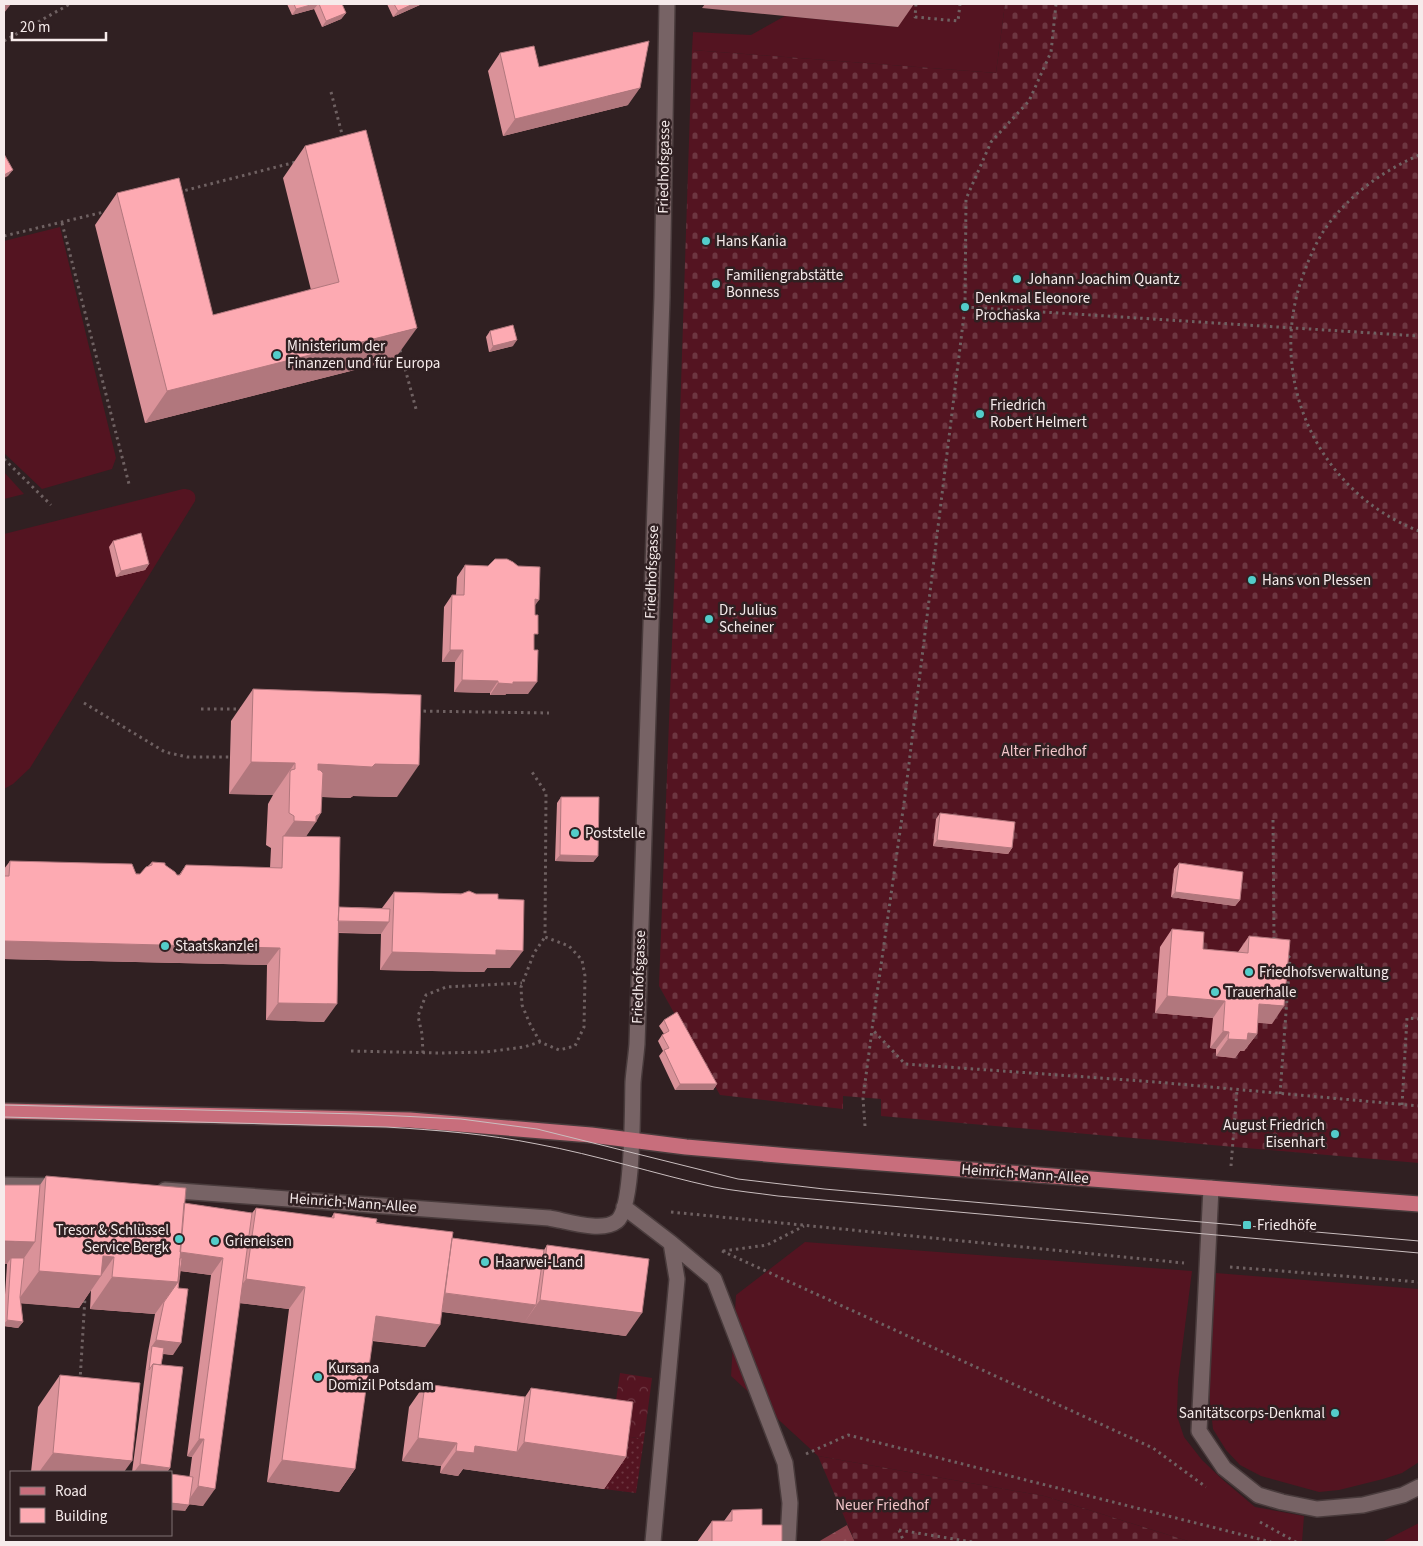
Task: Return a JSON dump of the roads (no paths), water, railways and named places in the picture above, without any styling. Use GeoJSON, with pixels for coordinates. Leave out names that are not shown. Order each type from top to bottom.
{"type":"FeatureCollection","features":[{"type":"Feature","properties":{"kind":"main road","name":"Heinrich-Mann-Allee"},"geometry":{"type":"LineString","coordinates":[[4,1111],[410,1120],[544,1131],[780,1155],[1419,1204]]}},
{"type":"Feature","properties":{"kind":"street","name":"Friedhofsgasse"},"geometry":{"type":"LineString","coordinates":[[631,1140],[637,1034],[662,297],[668,4]]}},
{"type":"Feature","properties":{"kind":"street"},"geometry":{"type":"LineString","coordinates":[[631,1140],[629,1176],[624,1207],[672,1243],[714,1279],[785,1463],[790,1503],[788,1540]]}},
{"type":"Feature","properties":{"kind":"street"},"geometry":{"type":"LineString","coordinates":[[4,1184],[73,1186]]}},
{"type":"Feature","properties":{"kind":"street","name":"Heinrich-Mann-Allee"},"geometry":{"type":"LineString","coordinates":[[153,1188],[549,1218],[587,1226],[602,1226],[616,1222],[622,1215],[624,1207]]}},
{"type":"Feature","properties":{"kind":"street"},"geometry":{"type":"LineString","coordinates":[[1211,1188],[1199,1431],[1224,1468],[1258,1495],[1317,1509],[1363,1505],[1403,1495],[1419,1487]]}},
{"type":"Feature","properties":{"kind":"street"},"geometry":{"type":"LineString","coordinates":[[652,1542],[677,1279],[672,1243]]}},
{"type":"Feature","properties":{"kind":"tram line"},"geometry":{"type":"LineString","coordinates":[[4,1105],[359,1114],[461,1119],[537,1129],[738,1179],[824,1189],[1419,1241]]}},
{"type":"Feature","properties":{"kind":"tram line"},"geometry":{"type":"LineString","coordinates":[[4,1117],[386,1127],[443,1131],[537,1144],[714,1187],[738,1191],[1419,1253]]}},
{"type":"Feature","properties":{"kind":"place","name":"Hans Kania"},"geometry":{"type":"Point","coordinates":[706,241]}},
{"type":"Feature","properties":{"kind":"place","name":"Johann Joachim Quantz"},"geometry":{"type":"Point","coordinates":[1017,279]}},
{"type":"Feature","properties":{"kind":"place","name":"Familiengrabstätte Bonness"},"geometry":{"type":"Point","coordinates":[716,284]}},
{"type":"Feature","properties":{"kind":"place","name":"Denkmal Eleonore Prochaska"},"geometry":{"type":"Point","coordinates":[965,307]}},
{"type":"Feature","properties":{"kind":"place","name":"Ministerium der Finanzen und für Europa"},"geometry":{"type":"Point","coordinates":[277,355]}},
{"type":"Feature","properties":{"kind":"place","name":"Friedrich Robert Helmert"},"geometry":{"type":"Point","coordinates":[980,414]}},
{"type":"Feature","properties":{"kind":"place","name":"Hans von Plessen"},"geometry":{"type":"Point","coordinates":[1252,580]}},
{"type":"Feature","properties":{"kind":"place","name":"Dr. Julius Scheiner"},"geometry":{"type":"Point","coordinates":[709,619]}},
{"type":"Feature","properties":{"kind":"place","name":"Poststelle"},"geometry":{"type":"Point","coordinates":[575,833]}},
{"type":"Feature","properties":{"kind":"place","name":"Staatskanzlei"},"geometry":{"type":"Point","coordinates":[165,946]}},
{"type":"Feature","properties":{"kind":"place","name":"Friedhofsverwaltung"},"geometry":{"type":"Point","coordinates":[1249,972]}},
{"type":"Feature","properties":{"kind":"place","name":"Trauerhalle"},"geometry":{"type":"Point","coordinates":[1215,992]}},
{"type":"Feature","properties":{"kind":"place","name":"August Friedrich Eisenhart"},"geometry":{"type":"Point","coordinates":[1335,1134]}},
{"type":"Feature","properties":{"kind":"place","name":"Friedhöfe"},"geometry":{"type":"Point","coordinates":[1247,1225]}},
{"type":"Feature","properties":{"kind":"place","name":"Tresor & Schlüssel Service Bergk"},"geometry":{"type":"Point","coordinates":[179,1239]}},
{"type":"Feature","properties":{"kind":"place","name":"Grieneisen"},"geometry":{"type":"Point","coordinates":[215,1241]}},
{"type":"Feature","properties":{"kind":"place","name":"Haarwei-Land"},"geometry":{"type":"Point","coordinates":[485,1262]}},
{"type":"Feature","properties":{"kind":"place","name":"Kursana Domizil Potsdam"},"geometry":{"type":"Point","coordinates":[318,1377]}},
{"type":"Feature","properties":{"kind":"place","name":"Sanitätscorps-Denkmal"},"geometry":{"type":"Point","coordinates":[1335,1413]}},
{"type":"Feature","properties":{"kind":"park label","name":"Alter Friedhof"},"geometry":{"type":"Point","coordinates":[1044,751]}},
{"type":"Feature","properties":{"kind":"park label","name":"Neuer Friedhof"},"geometry":{"type":"Point","coordinates":[882,1505]}}]}
